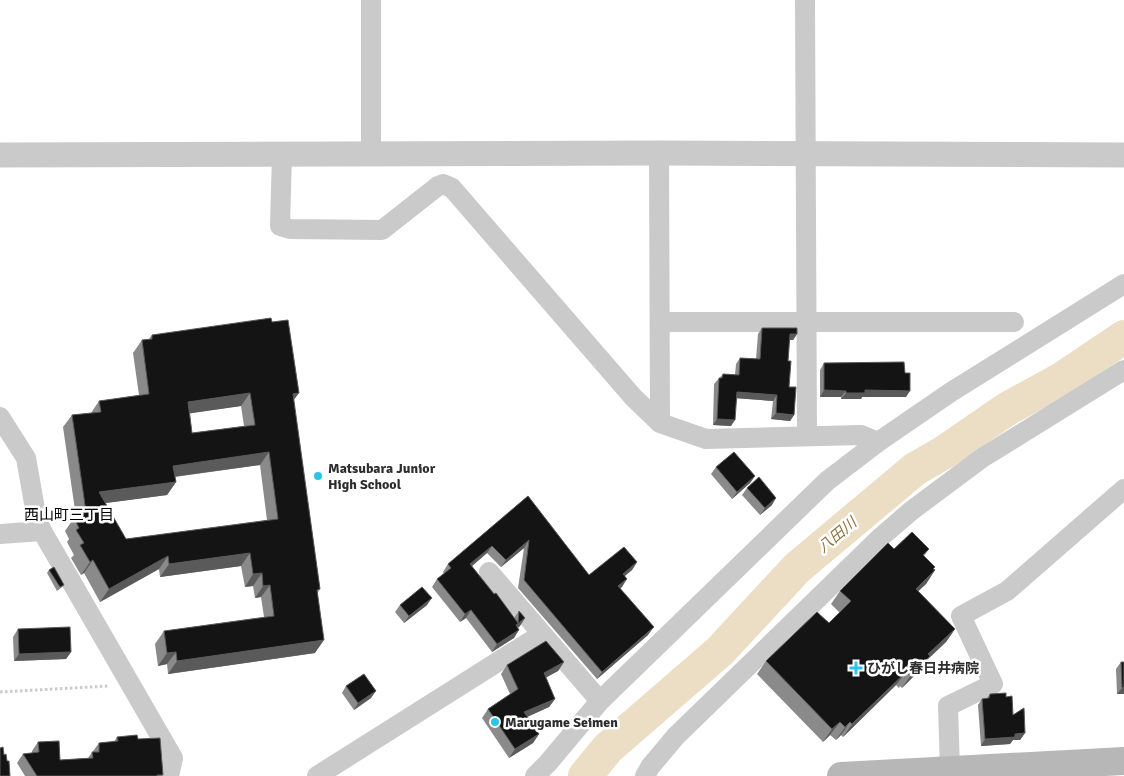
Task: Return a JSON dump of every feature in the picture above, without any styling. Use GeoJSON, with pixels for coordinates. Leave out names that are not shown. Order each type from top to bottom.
{"type":"FeatureCollection","features":[{"type":"Feature","properties":{"kind":"main road"},"geometry":{"type":"LineString","coordinates":[[841,776],[1124,761]]}},
{"type":"Feature","properties":{"kind":"street"},"geometry":{"type":"LineString","coordinates":[[371,0],[371,154]]}},
{"type":"Feature","properties":{"kind":"street"},"geometry":{"type":"LineString","coordinates":[[805,0],[807,436]]}},
{"type":"Feature","properties":{"kind":"street"},"geometry":{"type":"LineString","coordinates":[[659,153],[660,423]]}},
{"type":"Feature","properties":{"kind":"street"},"geometry":{"type":"LineString","coordinates":[[282,154],[280,226],[290,229],[382,230],[438,186],[443,184],[452,188],[633,397],[660,423],[706,439],[861,434],[878,442]]}},
{"type":"Feature","properties":{"kind":"street"},"geometry":{"type":"LineString","coordinates":[[0,155],[1124,154]]}},
{"type":"Feature","properties":{"kind":"street"},"geometry":{"type":"LineString","coordinates":[[535,776],[600,701],[827,481],[878,442],[950,392],[1124,284]]}},
{"type":"Feature","properties":{"kind":"street"},"geometry":{"type":"LineString","coordinates":[[660,322],[1014,322]]}},
{"type":"Feature","properties":{"kind":"street"},"geometry":{"type":"LineString","coordinates":[[644,776],[676,736],[880,537],[911,511],[982,458],[1124,370]]}},
{"type":"Feature","properties":{"kind":"street"},"geometry":{"type":"LineString","coordinates":[[0,416],[26,458],[37,520],[42,531],[172,758],[169,776]]}},
{"type":"Feature","properties":{"kind":"street"},"geometry":{"type":"LineString","coordinates":[[950,770],[948,706],[994,684],[961,616],[1007,591],[1124,489]]}},
{"type":"Feature","properties":{"kind":"street"},"geometry":{"type":"LineString","coordinates":[[0,534],[42,531]]}},
{"type":"Feature","properties":{"kind":"street"},"geometry":{"type":"LineString","coordinates":[[489,572],[600,701]]}},
{"type":"Feature","properties":{"kind":"street"},"geometry":{"type":"LineString","coordinates":[[317,776],[542,634]]}},
{"type":"Feature","properties":{"kind":"path"},"geometry":{"type":"LineString","coordinates":[[0,692],[130,684]]}},
{"type":"Feature","properties":{"kind":"building"},"geometry":{"type":"Polygon","coordinates":[[[271,318],[272,322],[288,320],[299,393],[293,394],[320,589],[317,590],[324,640],[177,661],[176,652],[167,653],[164,631],[274,616],[270,585],[263,586],[262,573],[253,574],[250,553],[169,564],[168,556],[109,589],[93,560],[90,562],[80,545],[84,543],[76,530],[79,528],[74,518],[86,512],[72,415],[101,412],[99,401],[149,394],[142,340],[152,339],[152,335],[271,318]],[[250,393],[188,402],[192,433],[255,425],[250,393]],[[269,452],[173,466],[176,482],[99,492],[126,539],[278,519],[269,452]]]}},
{"type":"Feature","properties":{"kind":"building"},"geometry":{"type":"Polygon","coordinates":[[[762,328],[797,328],[797,334],[790,334],[788,361],[791,361],[789,387],[796,387],[794,415],[776,413],[777,395],[737,392],[735,420],[717,419],[719,378],[722,378],[723,374],[739,375],[740,358],[760,359],[762,328]]]}},
{"type":"Feature","properties":{"kind":"building"},"geometry":{"type":"Polygon","coordinates":[[[904,362],[905,373],[910,373],[910,391],[865,390],[865,393],[846,393],[846,391],[824,390],[824,363],[904,362]]]}},
{"type":"Feature","properties":{"kind":"building"},"geometry":{"type":"Polygon","coordinates":[[[734,452],[755,476],[737,492],[716,467],[734,452]]]}},
{"type":"Feature","properties":{"kind":"building"},"geometry":{"type":"Polygon","coordinates":[[[759,477],[776,498],[765,508],[747,488],[759,477]]]}},
{"type":"Feature","properties":{"kind":"building"},"geometry":{"type":"Polygon","coordinates":[[[528,496],[589,575],[624,547],[637,562],[623,574],[627,579],[618,586],[654,627],[602,672],[524,580],[529,540],[506,560],[492,546],[470,564],[494,594],[496,593],[518,623],[519,611],[525,618],[516,625],[519,630],[497,644],[471,610],[465,614],[437,579],[451,568],[448,564],[528,496]]]}},
{"type":"Feature","properties":{"kind":"building"},"geometry":{"type":"Polygon","coordinates":[[[912,532],[929,549],[923,555],[935,567],[933,569],[935,570],[916,589],[955,629],[928,654],[930,656],[911,675],[909,673],[908,675],[906,672],[852,724],[850,722],[845,727],[840,722],[832,729],[766,661],[817,612],[829,623],[851,601],[840,591],[888,543],[894,549],[912,532]]]}},
{"type":"Feature","properties":{"kind":"building"},"geometry":{"type":"Polygon","coordinates":[[[54,567],[64,585],[60,587],[49,570],[54,567]]]}},
{"type":"Feature","properties":{"kind":"building"},"geometry":{"type":"Polygon","coordinates":[[[422,587],[432,598],[409,616],[400,605],[422,587]]]}},
{"type":"Feature","properties":{"kind":"building"},"geometry":{"type":"Polygon","coordinates":[[[70,627],[71,652],[19,654],[18,629],[70,627]]]}},
{"type":"Feature","properties":{"kind":"building"},"geometry":{"type":"Polygon","coordinates":[[[546,641],[564,662],[544,673],[555,699],[524,712],[539,734],[515,749],[488,709],[518,689],[507,665],[546,641]]]}},
{"type":"Feature","properties":{"kind":"building"},"geometry":{"type":"Polygon","coordinates":[[[1121,662],[1124,662],[1124,687],[1122,688],[1121,662]]]}},
{"type":"Feature","properties":{"kind":"building"},"geometry":{"type":"Polygon","coordinates":[[[364,674],[376,691],[358,703],[346,686],[364,674]]]}},
{"type":"Feature","properties":{"kind":"building"},"geometry":{"type":"Polygon","coordinates":[[[1006,693],[1006,697],[1012,696],[1013,715],[1024,708],[1025,733],[1015,734],[1015,737],[985,739],[982,699],[989,698],[990,694],[1006,693]]]}},
{"type":"Feature","properties":{"kind":"building"},"geometry":{"type":"Polygon","coordinates":[[[137,735],[138,739],[160,738],[163,775],[37,776],[23,754],[39,752],[38,742],[59,741],[60,760],[93,758],[92,752],[99,752],[99,743],[118,741],[117,737],[137,735]]]}},
{"type":"Feature","properties":{"kind":"building"},"geometry":{"type":"Polygon","coordinates":[[[3,747],[4,755],[6,754],[7,761],[9,761],[10,776],[0,776],[0,748],[3,747]]]}},
{"type":"Feature","properties":{"kind":"waterway","name":"八田川"},"geometry":{"type":"LineString","coordinates":[[585,776],[608,748],[720,651],[797,568],[915,469],[943,453],[1007,409],[1060,380],[1124,337]]}},
{"type":"Feature","properties":{"kind":"place","name":"Matsubara Junior High School"},"geometry":{"type":"Point","coordinates":[318,476]}},
{"type":"Feature","properties":{"kind":"place","name":"ひがし春日井病院"},"geometry":{"type":"Point","coordinates":[856,668]}},
{"type":"Feature","properties":{"kind":"place","name":"Marugame Seimen"},"geometry":{"type":"Point","coordinates":[495,722]}},
{"type":"Feature","properties":{"kind":"district","name":"西山町三丁目"},"geometry":{"type":"Point","coordinates":[69,515]}}]}
